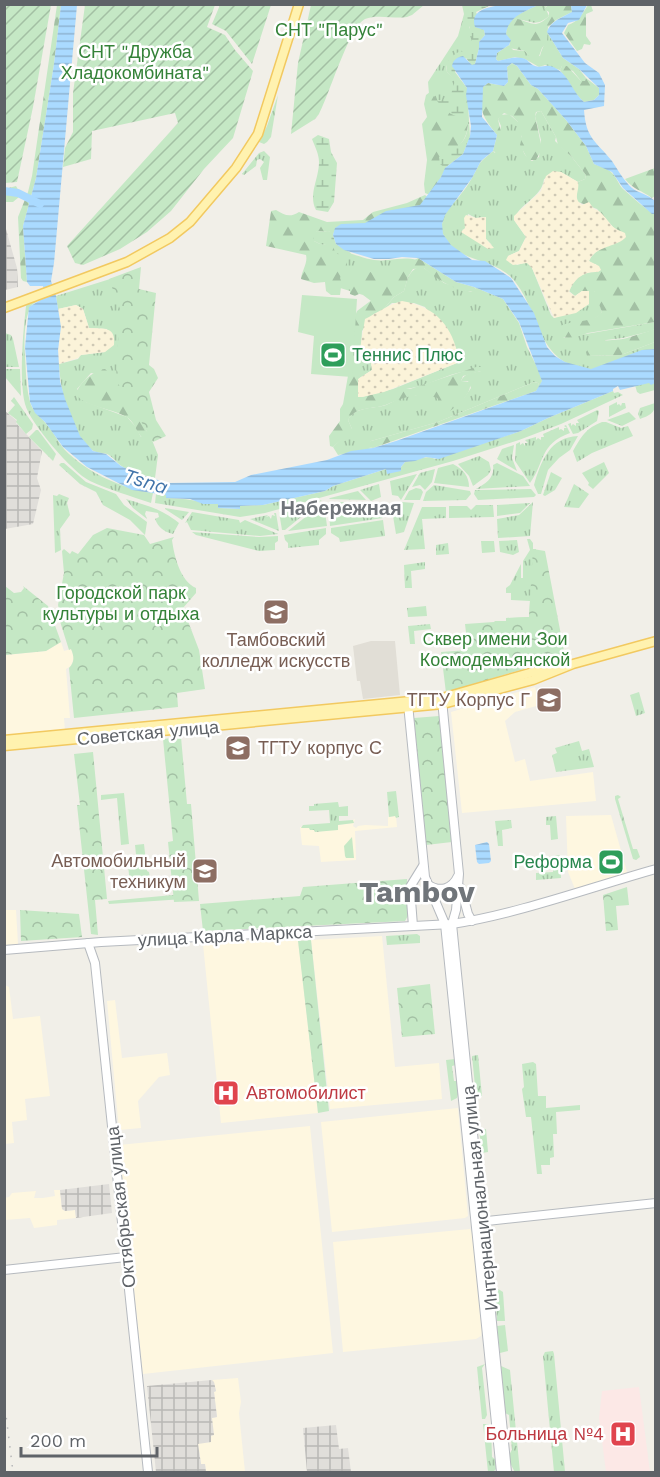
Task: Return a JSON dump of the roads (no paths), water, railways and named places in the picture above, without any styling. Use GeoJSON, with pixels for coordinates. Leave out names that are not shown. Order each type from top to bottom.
{"type":"FeatureCollection","features":[{"type":"Feature","properties":{"kind":"main road"},"geometry":{"type":"LineString","coordinates":[[4,308],[127,262],[170,238],[190,222],[251,147],[263,122],[299,4]]}},
{"type":"Feature","properties":{"kind":"main road","name":"Советская улица"},"geometry":{"type":"LineString","coordinates":[[4,746],[443,701],[564,663],[573,664],[656,641]]}},
{"type":"Feature","properties":{"kind":"main road","name":"Интернациональная улица"},"geometry":{"type":"LineString","coordinates":[[443,701],[459,874],[459,884],[449,924],[491,1343],[501,1473]]}},
{"type":"Feature","properties":{"kind":"main road","name":"Советская улица"},"geometry":{"type":"LineString","coordinates":[[4,740],[409,705]]}},
{"type":"Feature","properties":{"kind":"main road","name":"Интернациональная улица"},"geometry":{"type":"LineString","coordinates":[[409,705],[426,883],[449,924]]}},
{"type":"Feature","properties":{"kind":"main road"},"geometry":{"type":"LineString","coordinates":[[413,926],[410,887],[424,865]]}},
{"type":"Feature","properties":{"kind":"main road","name":"улица Карла Маркса"},"geometry":{"type":"LineString","coordinates":[[4,950],[88,943],[449,924],[472,921],[656,869]]}},
{"type":"Feature","properties":{"kind":"main road"},"geometry":{"type":"LineString","coordinates":[[426,883],[433,888],[445,889],[456,882],[459,874]]}},
{"type":"Feature","properties":{"kind":"main road"},"geometry":{"type":"LineString","coordinates":[[459,884],[472,921]]}},
{"type":"Feature","properties":{"kind":"main road","name":"Октябрьская улица"},"geometry":{"type":"LineString","coordinates":[[88,943],[95,963],[148,1473]]}},
{"type":"Feature","properties":{"kind":"main road"},"geometry":{"type":"LineString","coordinates":[[479,1222],[656,1203]]}},
{"type":"Feature","properties":{"kind":"main road"},"geometry":{"type":"LineString","coordinates":[[4,1270],[126,1257]]}},
{"type":"Feature","properties":{"kind":"main road","name":"Интернациональная улица"},"geometry":{"type":"LineString","coordinates":[[491,1343],[507,1473]]}},
{"type":"Feature","properties":{"kind":"water","name":"Tsna"},"geometry":{"type":"Polygon","coordinates":[[[61,5],[77,5],[51,281],[61,327],[58,350],[60,381],[80,436],[93,451],[106,454],[121,466],[138,474],[168,483],[235,482],[251,475],[327,460],[351,451],[373,448],[536,391],[542,381],[519,322],[503,299],[456,282],[418,258],[374,259],[344,250],[336,244],[333,235],[335,228],[341,224],[365,223],[386,211],[420,205],[445,168],[463,154],[471,126],[467,88],[452,66],[456,59],[463,56],[472,65],[475,64],[479,42],[485,35],[484,30],[475,27],[474,18],[486,8],[497,6],[538,5],[513,19],[506,34],[511,40],[509,45],[497,53],[496,59],[498,61],[520,58],[538,67],[553,67],[565,76],[584,102],[594,100],[599,95],[599,88],[563,58],[547,32],[554,22],[572,12],[571,5],[587,5],[579,20],[568,23],[562,33],[585,63],[599,73],[605,85],[604,106],[584,110],[587,127],[593,139],[629,185],[655,201],[655,214],[652,214],[623,188],[612,172],[594,164],[586,146],[566,120],[512,63],[507,67],[508,82],[504,86],[488,83],[483,87],[482,117],[497,135],[493,151],[481,161],[472,178],[445,215],[442,224],[443,234],[451,245],[472,260],[485,261],[511,278],[534,313],[547,347],[555,356],[565,362],[591,369],[642,350],[655,349],[655,383],[620,390],[618,386],[613,391],[521,431],[439,459],[426,457],[405,462],[401,471],[387,474],[386,469],[333,486],[325,491],[263,505],[240,506],[240,509],[218,508],[218,504],[166,498],[166,495],[132,490],[87,467],[63,447],[45,422],[35,413],[30,402],[25,347],[29,307],[42,299],[45,294],[43,286],[30,286],[27,282],[23,226],[36,178],[61,5]]]}},
{"type":"Feature","properties":{"kind":"water"},"geometry":{"type":"Polygon","coordinates":[[[487,842],[491,861],[479,864],[475,845],[487,842]]]}},
{"type":"Feature","properties":{"kind":"waterway"},"geometry":{"type":"LineString","coordinates":[[4,191],[18,193],[40,204]]}},
{"type":"Feature","properties":{"kind":"railway"},"geometry":{"type":"LineString","coordinates":[[4,1399],[13,1472]]}},
{"type":"Feature","properties":{"kind":"place","name":"Теннис Плюс"},"geometry":{"type":"Point","coordinates":[333,355]}},
{"type":"Feature","properties":{"kind":"place","name":"Тамбовский колледж искусств"},"geometry":{"type":"Point","coordinates":[276,612]}},
{"type":"Feature","properties":{"kind":"place","name":"ТГТУ Корпус Г"},"geometry":{"type":"Point","coordinates":[549,700]}},
{"type":"Feature","properties":{"kind":"place","name":"ТГТУ корпус С"},"geometry":{"type":"Point","coordinates":[238,748]}},
{"type":"Feature","properties":{"kind":"place","name":"Реформа"},"geometry":{"type":"Point","coordinates":[611,862]}},
{"type":"Feature","properties":{"kind":"place","name":"Автомобильный техникум"},"geometry":{"type":"Point","coordinates":[205,871]}},
{"type":"Feature","properties":{"kind":"place","name":"Автомобилист"},"geometry":{"type":"Point","coordinates":[226,1093]}},
{"type":"Feature","properties":{"kind":"place","name":"Больница №4"},"geometry":{"type":"Point","coordinates":[623,1434]}},
{"type":"Feature","properties":{"kind":"district","name":"Набережная"},"geometry":{"type":"Point","coordinates":[341,508]}},
{"type":"Feature","properties":{"kind":"district","name":"Tambov"},"geometry":{"type":"Point","coordinates":[417,892]}},
{"type":"Feature","properties":{"kind":"park label","name":"СНТ \"Парус\""},"geometry":{"type":"Point","coordinates":[329,30]}},
{"type":"Feature","properties":{"kind":"park label","name":"СНТ \"Дружба Хладокомбината\""},"geometry":{"type":"Point","coordinates":[135,62]}},
{"type":"Feature","properties":{"kind":"park label","name":"Городской парк культуры и отдыха"},"geometry":{"type":"Point","coordinates":[121,603]}},
{"type":"Feature","properties":{"kind":"park label","name":"Cквер имени Зои Космодемьянской"},"geometry":{"type":"Point","coordinates":[495,649]}}]}
